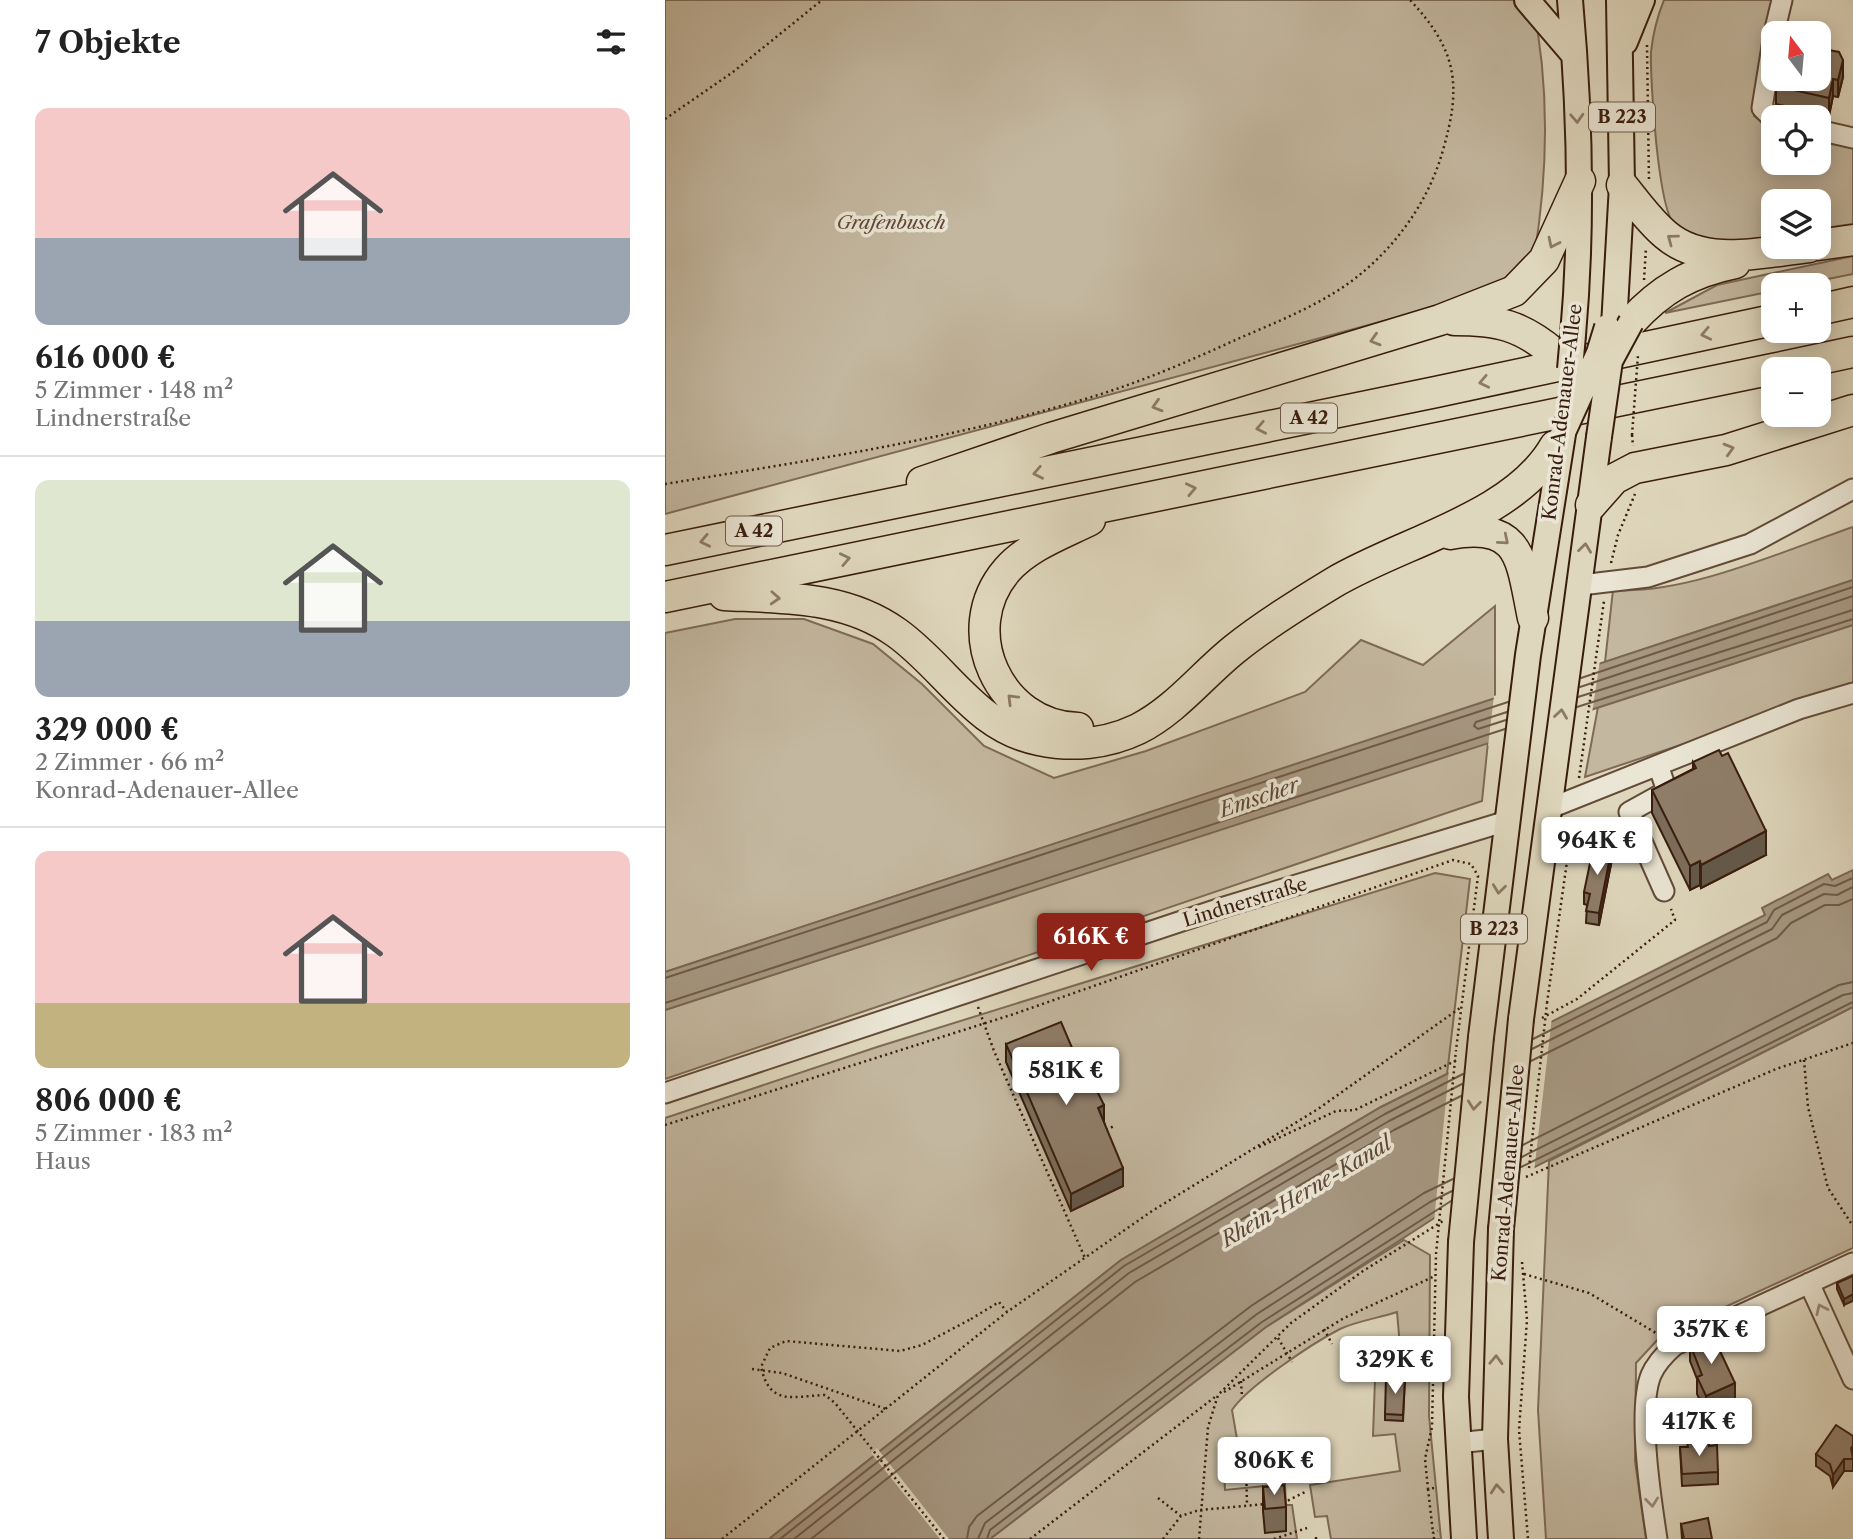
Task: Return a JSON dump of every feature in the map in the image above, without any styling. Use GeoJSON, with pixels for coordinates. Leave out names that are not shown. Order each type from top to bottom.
{"type":"FeatureCollection","features":[{"type":"Feature","properties":{"kind":"highway"},"geometry":{"type":"LineString","coordinates":[[844,512],[1003,453],[1440,320],[1514,290],[1531,276],[1553,244],[1580,181]]}},
{"type":"Feature","properties":{"kind":"highway"},"geometry":{"type":"LineString","coordinates":[[1622,186],[1666,235],[1691,250],[1732,255],[1761,252]]}},
{"type":"Feature","properties":{"kind":"highway"},"geometry":{"type":"LineString","coordinates":[[1831,243],[1853,240]]}},
{"type":"Feature","properties":{"kind":"highway"},"geometry":{"type":"LineString","coordinates":[[1622,318],[1692,274],[1761,258]]}},
{"type":"Feature","properties":{"kind":"highway"},"geometry":{"type":"LineString","coordinates":[[1831,307],[1853,302]]}},
{"type":"Feature","properties":{"kind":"highway"},"geometry":{"type":"LineString","coordinates":[[1440,320],[1499,322],[1566,408]]}},
{"type":"Feature","properties":{"kind":"highway","name":"A 42"},"geometry":{"type":"LineString","coordinates":[[665,550],[1761,323]]}},
{"type":"Feature","properties":{"kind":"highway","name":"A 42"},"geometry":{"type":"LineString","coordinates":[[1829,357],[1853,352]]}},
{"type":"Feature","properties":{"kind":"highway","name":"A 42"},"geometry":{"type":"LineString","coordinates":[[673,595],[1761,371]]}},
{"type":"Feature","properties":{"kind":"highway"},"geometry":{"type":"LineString","coordinates":[[1125,503],[1029,551],[1007,570],[991,595],[984,639],[991,668],[1011,699],[1042,720],[1085,728],[1114,722],[1135,712],[1166,690],[1234,628],[1288,588],[1352,551],[1502,478],[1566,408]]}},
{"type":"Feature","properties":{"kind":"highway"},"geometry":{"type":"LineString","coordinates":[[673,595],[809,599],[855,610],[876,620],[915,647],[965,699],[998,724],[1036,740],[1077,744],[1118,737],[1155,719],[1236,648],[1334,582],[1504,499],[1542,467],[1566,408]]}},
{"type":"Feature","properties":{"kind":"highway"},"geometry":{"type":"LineString","coordinates":[[1591,505],[1614,479],[1635,468],[1726,450],[1853,410]]}},
{"type":"Feature","properties":{"kind":"highway"},"geometry":{"type":"LineString","coordinates":[[1416,543],[1474,530],[1496,533],[1514,549],[1533,618]]}},
{"type":"Feature","properties":{"kind":"main road"},"geometry":{"type":"LineString","coordinates":[[1527,0],[1574,55]]}},
{"type":"Feature","properties":{"kind":"main road","name":"Konrad-Adenauer-Allee"},"geometry":{"type":"LineString","coordinates":[[1464,1539],[1457,1443],[1457,1323],[1461,1242],[1481,1037],[1510,792],[1533,618],[1566,408],[1580,238],[1580,181],[1570,0]]}},
{"type":"Feature","properties":{"kind":"main road","name":"Konrad-Adenauer-Allee"},"geometry":{"type":"LineString","coordinates":[[1566,408],[1612,357],[1622,318],[1622,49],[1619,0]]}},
{"type":"Feature","properties":{"kind":"main road"},"geometry":{"type":"LineString","coordinates":[[1622,49],[1642,0]]}},
{"type":"Feature","properties":{"kind":"main road"},"geometry":{"type":"LineString","coordinates":[[1566,408],[1622,318]]}},
{"type":"Feature","properties":{"kind":"main road","name":"Konrad-Adenauer-Allee"},"geometry":{"type":"LineString","coordinates":[[1501,1539],[1495,1439],[1501,1229],[1521,1019],[1551,782],[1581,584],[1594,466],[1566,408]]}},
{"type":"Feature","properties":{"kind":"main road"},"geometry":{"type":"LineString","coordinates":[[1507,821],[1548,809]]}},
{"type":"Feature","properties":{"kind":"street"},"geometry":{"type":"LineString","coordinates":[[1777,21],[1782,0]]}},
{"type":"Feature","properties":{"kind":"street"},"geometry":{"type":"LineString","coordinates":[[1831,133],[1853,138]]}},
{"type":"Feature","properties":{"kind":"street"},"geometry":{"type":"LineString","coordinates":[[1581,584],[1648,577],[1750,544],[1853,489]]}},
{"type":"Feature","properties":{"kind":"street"},"geometry":{"type":"LineString","coordinates":[[1548,809],[1799,709],[1853,693]]}},
{"type":"Feature","properties":{"kind":"street"},"geometry":{"type":"LineString","coordinates":[[1658,765],[1667,791],[1629,812],[1664,891]]}},
{"type":"Feature","properties":{"kind":"street","name":"Lindnerstraße"},"geometry":{"type":"LineString","coordinates":[[665,1093],[1224,907],[1507,821]]}},
{"type":"Feature","properties":{"kind":"street"},"geometry":{"type":"LineString","coordinates":[[1657,1539],[1649,1470],[1648,1387],[1655,1367],[1675,1345],[1853,1263]]}},
{"type":"Feature","properties":{"kind":"street"},"geometry":{"type":"LineString","coordinates":[[1809,1283],[1853,1379]]}},
{"type":"Feature","properties":{"kind":"street"},"geometry":{"type":"LineString","coordinates":[[1457,1443],[1495,1439]]}},
{"type":"Feature","properties":{"kind":"path"},"geometry":{"type":"LineString","coordinates":[[665,119],[733,72],[822,0]]}},
{"type":"Feature","properties":{"kind":"path"},"geometry":{"type":"LineString","coordinates":[[665,484],[876,450],[1086,399],[1184,363],[1265,328],[1342,288],[1382,254],[1413,215],[1438,169],[1450,125],[1454,80],[1446,46],[1410,0]]}},
{"type":"Feature","properties":{"kind":"path"},"geometry":{"type":"LineString","coordinates":[[1622,318],[1651,200],[1648,35]]}},
{"type":"Feature","properties":{"kind":"path"},"geometry":{"type":"LineString","coordinates":[[1579,774],[1607,582],[1618,535],[1634,503],[1632,435],[1638,352]]}},
{"type":"Feature","properties":{"kind":"path"},"geometry":{"type":"LineString","coordinates":[[1528,1182],[1547,1003],[1575,800]]}},
{"type":"Feature","properties":{"kind":"path"},"geometry":{"type":"LineString","coordinates":[[665,1125],[984,1024],[1453,860],[1471,863],[1478,876],[1456,1050],[1436,1254],[1432,1406],[1425,1459],[1434,1539]]}},
{"type":"Feature","properties":{"kind":"path"},"geometry":{"type":"LineString","coordinates":[[972,991],[1015,1099],[1085,1258]]}},
{"type":"Feature","properties":{"kind":"path"},"geometry":{"type":"LineString","coordinates":[[722,1539],[1007,1312],[1152,1211],[1318,1109],[1461,1007]]}},
{"type":"Feature","properties":{"kind":"path"},"geometry":{"type":"LineString","coordinates":[[1539,1170],[1804,1060],[1853,1043]]}},
{"type":"Feature","properties":{"kind":"path"},"geometry":{"type":"LineString","coordinates":[[1804,1060],[1808,1107],[1828,1188],[1853,1226]]}},
{"type":"Feature","properties":{"kind":"path"},"geometry":{"type":"LineString","coordinates":[[1015,1099],[1025,1094]]}},
{"type":"Feature","properties":{"kind":"path"},"geometry":{"type":"LineString","coordinates":[[1101,1133],[1114,1126]]}},
{"type":"Feature","properties":{"kind":"path"},"geometry":{"type":"LineString","coordinates":[[1054,1188],[1065,1184]]}},
{"type":"Feature","properties":{"kind":"path"},"geometry":{"type":"LineString","coordinates":[[1199,1539],[1199,1510],[1208,1427],[1218,1395],[1291,1323],[1363,1271],[1428,1230]]}},
{"type":"Feature","properties":{"kind":"path"},"geometry":{"type":"LineString","coordinates":[[1528,1539],[1519,1405],[1527,1320],[1524,1274],[1589,1293],[1675,1345]]}},
{"type":"Feature","properties":{"kind":"path"},"geometry":{"type":"LineString","coordinates":[[1030,1539],[1218,1395],[1324,1329],[1435,1276]]}},
{"type":"Feature","properties":{"kind":"path"},"geometry":{"type":"LineString","coordinates":[[944,1539],[835,1404],[825,1395],[795,1398],[776,1394],[769,1390],[761,1367],[770,1348],[786,1340],[900,1351],[922,1345],[999,1302],[1007,1312]]}},
{"type":"Feature","properties":{"kind":"path"},"geometry":{"type":"LineString","coordinates":[[1324,1329],[1332,1344]]}},
{"type":"Feature","properties":{"kind":"path"},"geometry":{"type":"LineString","coordinates":[[1277,1337],[1292,1363]]}},
{"type":"Feature","properties":{"kind":"path"},"geometry":{"type":"LineString","coordinates":[[752,1369],[782,1373],[886,1409]]}},
{"type":"Feature","properties":{"kind":"path"},"geometry":{"type":"LineString","coordinates":[[1241,1381],[1242,1397]]}},
{"type":"Feature","properties":{"kind":"path"},"geometry":{"type":"LineString","coordinates":[[1246,1462],[1247,1506]]}},
{"type":"Feature","properties":{"kind":"path"},"geometry":{"type":"LineString","coordinates":[[1428,1489],[1434,1488]]}},
{"type":"Feature","properties":{"kind":"path"},"geometry":{"type":"LineString","coordinates":[[1163,1539],[1181,1516],[1199,1510],[1285,1503],[1305,1492]]}},
{"type":"Feature","properties":{"kind":"path"},"geometry":{"type":"LineString","coordinates":[[1158,1498],[1181,1516]]}},
{"type":"Feature","properties":{"kind":"path"},"geometry":{"type":"LineString","coordinates":[[1274,1539],[1307,1528]]}},
{"type":"Feature","properties":{"kind":"path"},"geometry":{"type":"LineString","coordinates":[[1433,1533],[1438,1531]]}},
{"type":"Feature","properties":{"kind":"green space","name":"Grafenbusch"},"geometry":{"type":"Polygon","coordinates":[[[665,0],[1532,0],[1542,65],[1545,132],[1542,198],[1533,263],[1469,298],[665,514],[665,0]]]}},
{"type":"Feature","properties":{"kind":"green space"},"geometry":{"type":"Polygon","coordinates":[[[1664,0],[1774,0],[1770,21],[1761,21],[1761,64],[1754,98],[1754,116],[1761,121],[1761,175],[1831,175],[1831,142],[1853,146],[1853,224],[1831,227],[1831,189],[1761,189],[1761,238],[1735,241],[1709,240],[1685,233],[1675,225],[1664,196],[1656,143],[1651,52],[1664,0]]]}},
{"type":"Feature","properties":{"kind":"green space"},"geometry":{"type":"Polygon","coordinates":[[[1853,256],[1853,274],[1831,278],[1831,273],[1773,273],[1853,256]]]}},
{"type":"Feature","properties":{"kind":"green space"},"geometry":{"type":"Polygon","coordinates":[[[1761,276],[1761,293],[1665,313],[1717,285],[1761,276]]]}},
{"type":"Feature","properties":{"kind":"green space"},"geometry":{"type":"Polygon","coordinates":[[[1853,527],[1853,580],[1605,662],[1613,590],[1641,590],[1703,579],[1853,527]]]}},
{"type":"Feature","properties":{"kind":"green space"},"geometry":{"type":"Polygon","coordinates":[[[1495,606],[1495,699],[665,972],[665,633],[735,619],[804,619],[873,644],[922,684],[984,746],[1054,778],[1146,751],[1305,692],[1361,640],[1423,665],[1495,606]]]}},
{"type":"Feature","properties":{"kind":"green space"},"geometry":{"type":"Polygon","coordinates":[[[1853,625],[1853,687],[1585,777],[1598,707],[1853,625]]]}},
{"type":"Feature","properties":{"kind":"green space"},"geometry":{"type":"Polygon","coordinates":[[[1488,742],[1482,801],[665,1079],[665,1010],[1488,742]]]}},
{"type":"Feature","properties":{"kind":"green space"},"geometry":{"type":"Polygon","coordinates":[[[1435,873],[1470,879],[1447,1074],[1381,1107],[1121,1260],[769,1539],[665,1539],[665,1118],[877,1047],[1435,873]]]}},
{"type":"Feature","properties":{"kind":"green space"},"geometry":{"type":"Polygon","coordinates":[[[1853,1007],[1853,1248],[1660,1337],[1636,1363],[1635,1461],[1646,1539],[1546,1539],[1538,1410],[1549,1161],[1853,1007]]]}},
{"type":"Feature","properties":{"kind":"green space"},"geometry":{"type":"Polygon","coordinates":[[[1404,1240],[1430,1255],[1429,1416],[1441,1539],[1331,1539],[1327,1516],[1315,1517],[1310,1485],[1400,1471],[1395,1434],[1373,1436],[1376,1351],[1400,1346],[1397,1312],[1354,1324],[1328,1336],[1266,1378],[1232,1410],[1237,1439],[1222,1440],[1225,1490],[1285,1484],[1286,1505],[1292,1505],[1297,1539],[990,1539],[1266,1327],[1404,1240]]]}},
{"type":"Feature","properties":{"kind":"water","name":"Emscher"},"geometry":{"type":"Polygon","coordinates":[[[1853,580],[1853,625],[665,1010],[665,972],[1853,580]]]}},
{"type":"Feature","properties":{"kind":"water","name":"Rhein-Herne-Kanal"},"geometry":{"type":"Polygon","coordinates":[[[1853,870],[1853,1007],[1439,1215],[1266,1327],[990,1539],[769,1539],[1121,1260],[1381,1107],[1765,915],[1762,908],[1828,874],[1832,880],[1853,870]]]}},
{"type":"Feature","properties":{"kind":"pier"},"geometry":{"type":"Polygon","coordinates":[[[1600,660],[1592,713],[1488,746],[1494,696],[1600,660]]]}},
{"type":"Feature","properties":{"kind":"pier"},"geometry":{"type":"Polygon","coordinates":[[[1552,1017],[1534,1172],[1434,1222],[1449,1069],[1552,1017]]]}},
{"type":"Feature","properties":{"kind":"pier"},"geometry":{"type":"Polygon","coordinates":[[[877,1448],[949,1539],[940,1539],[871,1453],[877,1448]]]}},
{"type":"Feature","properties":{"kind":"building"},"geometry":{"type":"Polygon","coordinates":[[[1831,50],[1839,52],[1843,60],[1838,80],[1833,79],[1831,88],[1831,50]]]}},
{"type":"Feature","properties":{"kind":"building"},"geometry":{"type":"Polygon","coordinates":[[[1798,91],[1830,91],[1829,98],[1798,91]]]}},
{"type":"Feature","properties":{"kind":"building"},"geometry":{"type":"Polygon","coordinates":[[[1719,750],[1722,756],[1728,753],[1766,831],[1701,865],[1700,861],[1690,866],[1652,790],[1696,768],[1693,762],[1719,750]]]}},
{"type":"Feature","properties":{"kind":"building"},"geometry":{"type":"Polygon","coordinates":[[[1594,844],[1612,847],[1599,913],[1586,911],[1590,894],[1584,892],[1594,844]]]}},
{"type":"Feature","properties":{"kind":"building"},"geometry":{"type":"Polygon","coordinates":[[[1061,1022],[1090,1090],[1095,1087],[1104,1105],[1098,1108],[1123,1168],[1071,1194],[1006,1044],[1061,1022]]]}},
{"type":"Feature","properties":{"kind":"building"},"geometry":{"type":"Polygon","coordinates":[[[1853,1276],[1853,1294],[1844,1299],[1837,1283],[1853,1276]]]}},
{"type":"Feature","properties":{"kind":"building"},"geometry":{"type":"Polygon","coordinates":[[[1712,1334],[1735,1383],[1706,1396],[1697,1377],[1702,1375],[1690,1344],[1712,1334]]]}},
{"type":"Feature","properties":{"kind":"building"},"geometry":{"type":"Polygon","coordinates":[[[1386,1377],[1405,1378],[1403,1415],[1385,1414],[1386,1377]]]}},
{"type":"Feature","properties":{"kind":"building"},"geometry":{"type":"Polygon","coordinates":[[[1836,1425],[1853,1436],[1853,1459],[1844,1459],[1833,1475],[1830,1464],[1816,1454],[1836,1425]]]}},
{"type":"Feature","properties":{"kind":"building"},"geometry":{"type":"Polygon","coordinates":[[[1687,1442],[1709,1442],[1709,1446],[1717,1445],[1718,1472],[1682,1474],[1680,1447],[1688,1447],[1687,1442]]]}},
{"type":"Feature","properties":{"kind":"building"},"geometry":{"type":"Polygon","coordinates":[[[1284,1485],[1286,1507],[1265,1509],[1263,1487],[1284,1485]]]}},
{"type":"Feature","properties":{"kind":"building"},"geometry":{"type":"Polygon","coordinates":[[[1708,1518],[1712,1539],[1684,1539],[1681,1524],[1708,1518]]]}}]}
